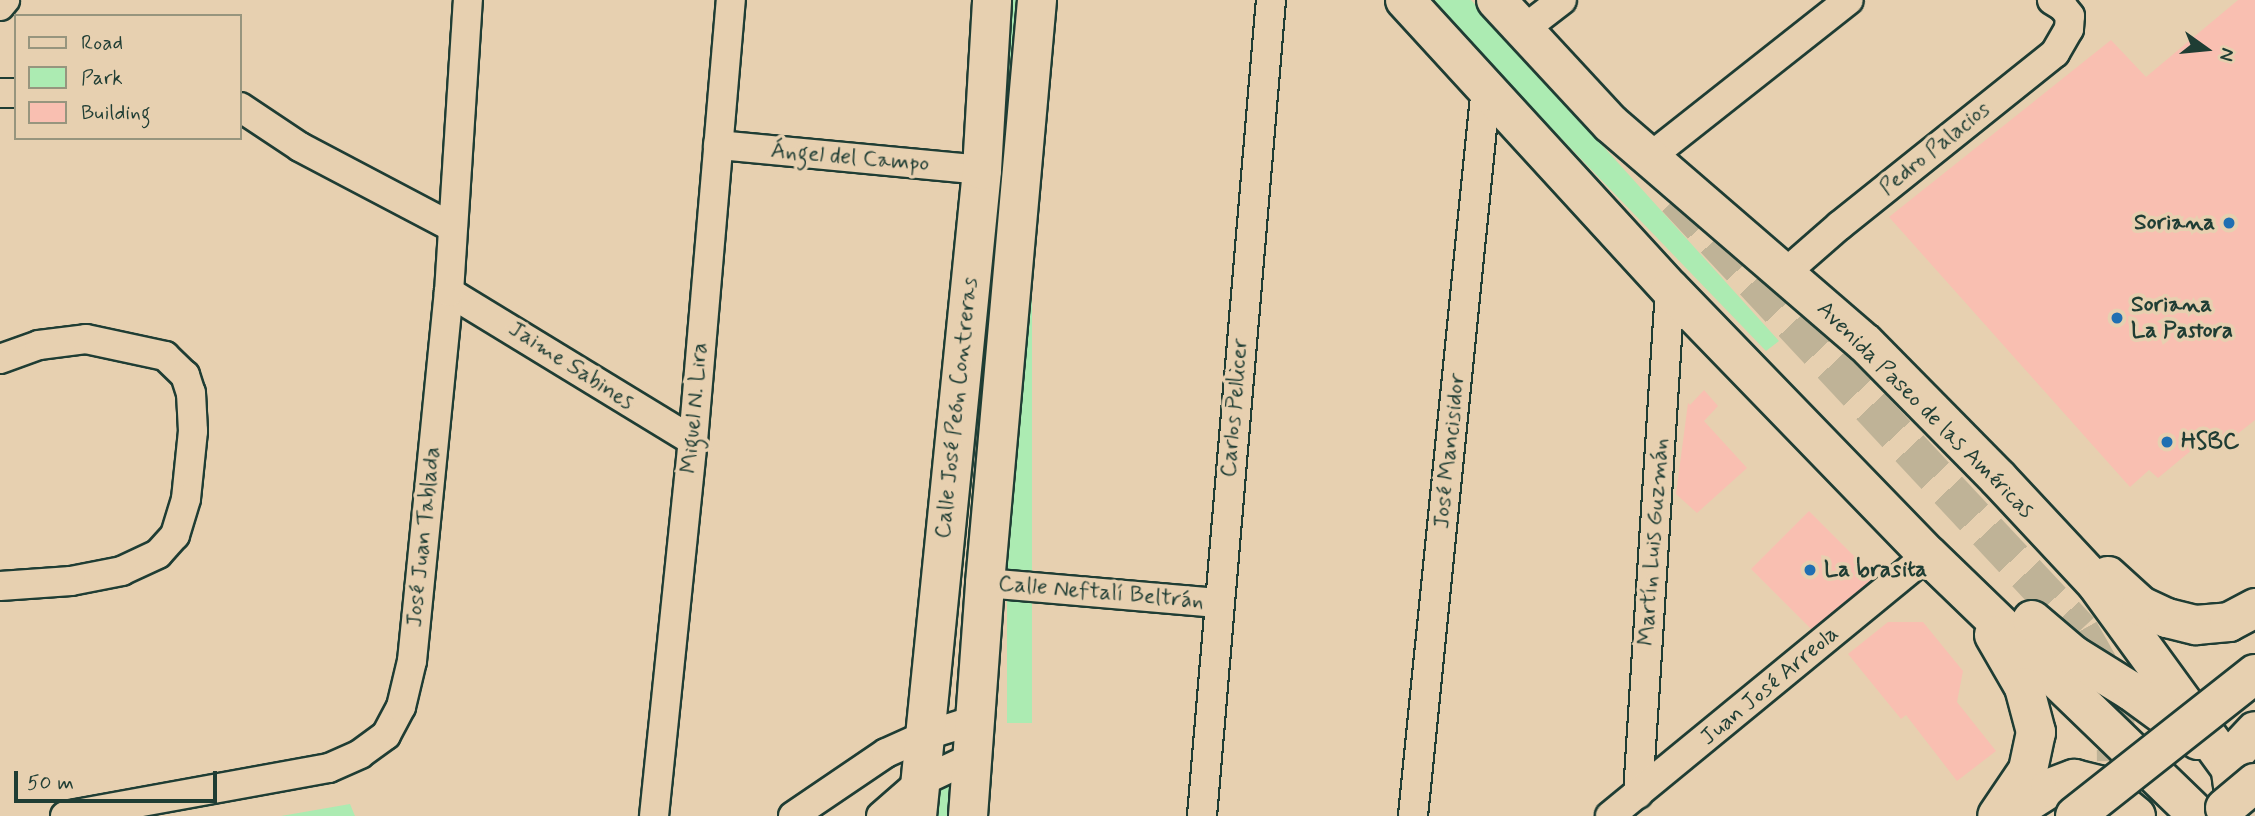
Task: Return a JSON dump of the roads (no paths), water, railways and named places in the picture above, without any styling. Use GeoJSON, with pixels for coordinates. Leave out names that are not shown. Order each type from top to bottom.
{"type":"FeatureCollection","features":[{"type":"Feature","properties":{"kind":"main road","name":"Calle José Peón Contreras"},"geometry":{"type":"LineString","coordinates":[[918,799],[982,170],[992,0]]}},
{"type":"Feature","properties":{"kind":"main road","name":"Calle José Peón Contreras"},"geometry":{"type":"LineString","coordinates":[[968,816],[985,583],[1037,0]]}},
{"type":"Feature","properties":{"kind":"main road"},"geometry":{"type":"LineString","coordinates":[[1405,0],[1670,289],[1941,567],[2059,679],[2143,756],[2226,812],[2247,773]]}},
{"type":"Feature","properties":{"kind":"main road","name":"Avenida Paseo de las Américas"},"geometry":{"type":"LineString","coordinates":[[1496,0],[1611,124],[1865,343],[2096,583],[2247,773]]}},
{"type":"Feature","properties":{"kind":"main road"},"geometry":{"type":"LineString","coordinates":[[1821,444],[1830,443],[1848,450],[1895,486],[2049,638],[2247,773]]}},
{"type":"Feature","properties":{"kind":"main road"},"geometry":{"type":"LineString","coordinates":[[2020,504],[2046,520],[2141,606],[2167,618],[2209,625],[2229,622],[2255,608]]}},
{"type":"Feature","properties":{"kind":"main road"},"geometry":{"type":"LineString","coordinates":[[1941,567],[2016,671],[2031,708],[2036,732],[2028,770],[1997,816]]}},
{"type":"Feature","properties":{"kind":"main road"},"geometry":{"type":"LineString","coordinates":[[2049,638],[2082,641],[2100,629],[2106,609],[2096,583]]}},
{"type":"Feature","properties":{"kind":"main road"},"geometry":{"type":"LineString","coordinates":[[2075,816],[2143,756],[2255,674]]}},
{"type":"Feature","properties":{"kind":"main road"},"geometry":{"type":"LineString","coordinates":[[2059,679],[2125,705],[2155,709]]}},
{"type":"Feature","properties":{"kind":"main road"},"geometry":{"type":"LineString","coordinates":[[2247,773],[2232,756],[2255,731]]}},
{"type":"Feature","properties":{"kind":"main road"},"geometry":{"type":"LineString","coordinates":[[2006,816],[2050,788],[2074,779],[2098,785],[2136,816]]}},
{"type":"Feature","properties":{"kind":"street"},"geometry":{"type":"LineString","coordinates":[[0,6],[5,0]]}},
{"type":"Feature","properties":{"kind":"street","name":"José Juan Tablada"},"geometry":{"type":"LineString","coordinates":[[65,816],[329,768],[360,754],[386,735],[401,707],[412,661],[449,292],[468,0]]}},
{"type":"Feature","properties":{"kind":"street","name":"Miguel N. Lira"},"geometry":{"type":"LineString","coordinates":[[654,816],[693,440],[731,0]]}},
{"type":"Feature","properties":{"kind":"street","name":"Carlos Pellicer"},"geometry":{"type":"LineString","coordinates":[[1202,816],[1271,0]]}},
{"type":"Feature","properties":{"kind":"street"},"geometry":{"type":"LineString","coordinates":[[1523,30],[1562,0]]}},
{"type":"Feature","properties":{"kind":"street"},"geometry":{"type":"LineString","coordinates":[[1650,157],[1849,0]]}},
{"type":"Feature","properties":{"kind":"street","name":"Pedro Palacios"},"geometry":{"type":"LineString","coordinates":[[1784,274],[1839,226],[2055,53],[2069,29],[2061,8]]}},
{"type":"Feature","properties":{"kind":"street","name":"José Mancisidor"},"geometry":{"type":"LineString","coordinates":[[1413,816],[1486,86]]}},
{"type":"Feature","properties":{"kind":"street"},"geometry":{"type":"LineString","coordinates":[[242,108],[299,147],[453,227]]}},
{"type":"Feature","properties":{"kind":"street","name":"Ángel del Campo"},"geometry":{"type":"LineString","coordinates":[[718,145],[982,170]]}},
{"type":"Feature","properties":{"kind":"street","name":"Martín Luis Guzmán"},"geometry":{"type":"LineString","coordinates":[[1638,794],[1670,289]]}},
{"type":"Feature","properties":{"kind":"street","name":"Jaime Sabines"},"geometry":{"type":"LineString","coordinates":[[449,292],[693,440]]}},
{"type":"Feature","properties":{"kind":"street"},"geometry":{"type":"LineString","coordinates":[[0,359],[39,345],[86,339],[165,356],[185,375],[191,393],[192,431],[187,499],[175,534],[158,554],[122,571],[71,581],[0,586]]}},
{"type":"Feature","properties":{"kind":"street","name":"Juan José Arreola"},"geometry":{"type":"LineString","coordinates":[[1610,816],[1941,567]]}},
{"type":"Feature","properties":{"kind":"street","name":"Calle Neftalí Beltrán"},"geometry":{"type":"LineString","coordinates":[[985,583],[1218,603]]}},
{"type":"Feature","properties":{"kind":"street"},"geometry":{"type":"LineString","coordinates":[[793,816],[870,762],[924,736],[975,720]]}},
{"type":"Feature","properties":{"kind":"street"},"geometry":{"type":"LineString","coordinates":[[881,816],[918,799],[973,757]]}},
{"type":"Feature","properties":{"kind":"tunnel"},"geometry":{"type":"LineString","coordinates":[[1676,198],[2080,631],[2115,693],[2116,761]]}},
{"type":"Feature","properties":{"kind":"place","name":"Soriana"},"geometry":{"type":"Point","coordinates":[2229,223]}},
{"type":"Feature","properties":{"kind":"place","name":"Soriana La Pastora"},"geometry":{"type":"Point","coordinates":[2117,318]}},
{"type":"Feature","properties":{"kind":"place","name":"HSBC"},"geometry":{"type":"Point","coordinates":[2167,442]}},
{"type":"Feature","properties":{"kind":"place","name":"La brasita"},"geometry":{"type":"Point","coordinates":[1810,570]}}]}
